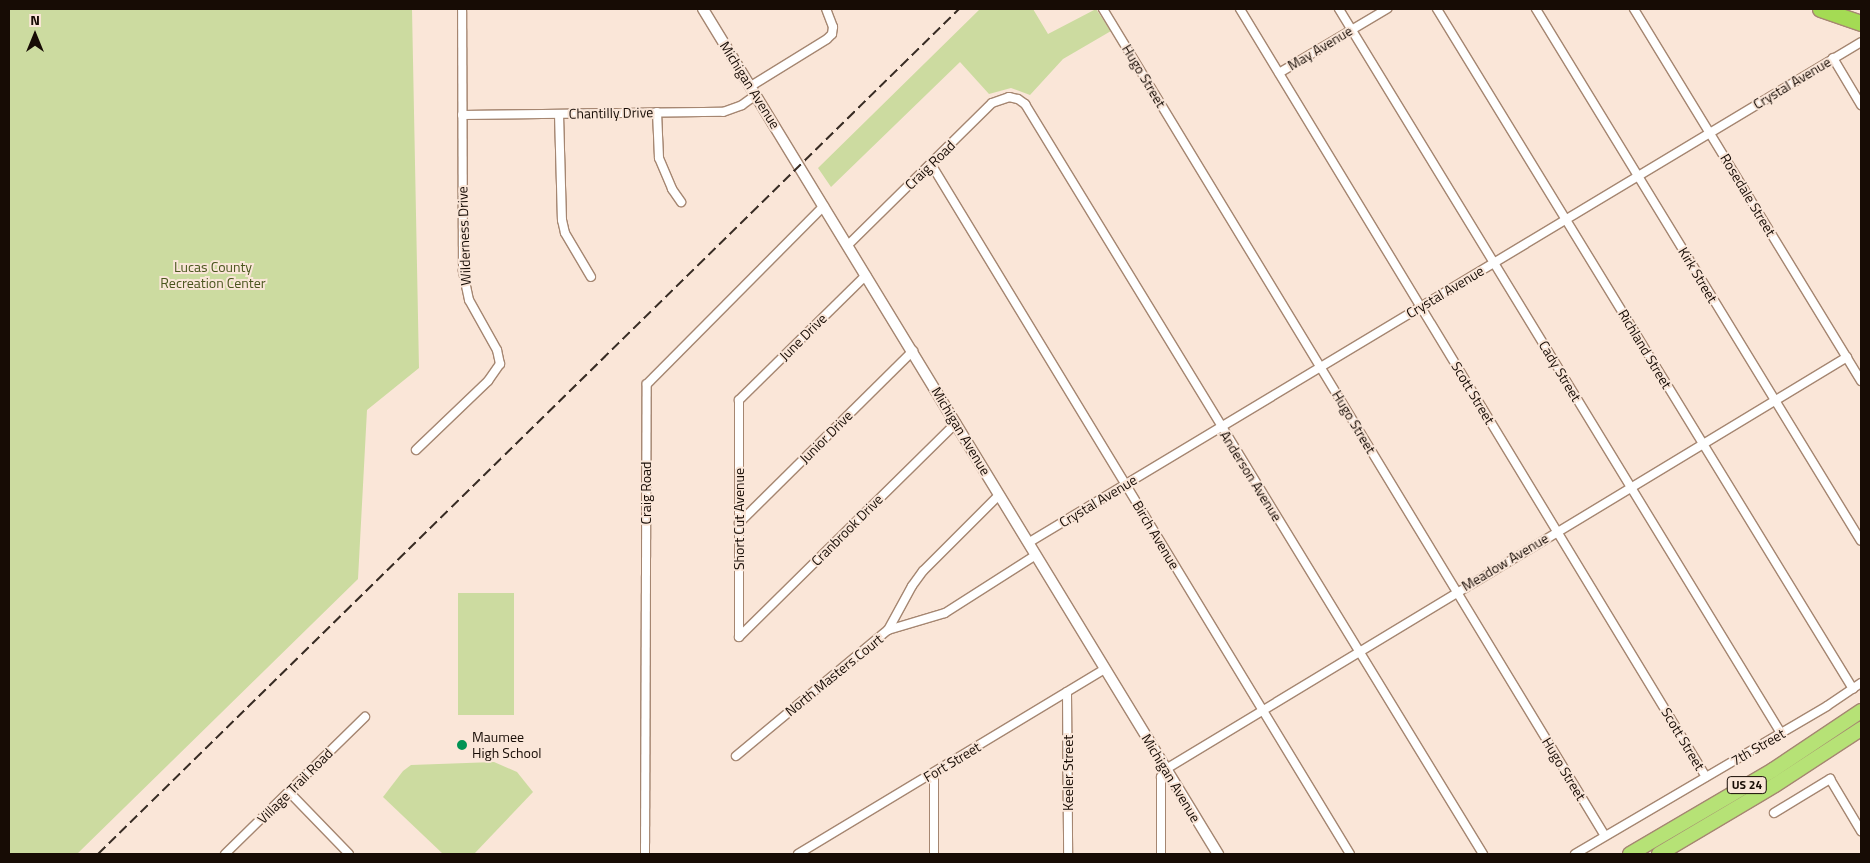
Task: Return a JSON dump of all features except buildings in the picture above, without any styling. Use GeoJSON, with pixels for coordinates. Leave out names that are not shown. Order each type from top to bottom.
{"type":"FeatureCollection","features":[{"type":"Feature","properties":{"kind":"highway"},"geometry":{"type":"LineString","coordinates":[[1820,9],[1861,23]]}},
{"type":"Feature","properties":{"kind":"highway","name":"US 24"},"geometry":{"type":"LineString","coordinates":[[1630,854],[1773,770],[1861,711]]}},
{"type":"Feature","properties":{"kind":"highway","name":"US 24"},"geometry":{"type":"LineString","coordinates":[[1659,854],[1776,785],[1861,729]]}},
{"type":"Feature","properties":{"kind":"street","name":"Wilderness Drive"},"geometry":{"type":"LineString","coordinates":[[416,450],[488,381],[500,364],[497,350],[469,300],[465,286],[462,9]]}},
{"type":"Feature","properties":{"kind":"street","name":"Michigan Avenue"},"geometry":{"type":"LineString","coordinates":[[703,9],[1218,854]]}},
{"type":"Feature","properties":{"kind":"street","name":"Chantilly Drive"},"geometry":{"type":"LineString","coordinates":[[462,115],[723,112],[742,105],[753,91],[827,39],[832,34],[834,27],[826,9]]}},
{"type":"Feature","properties":{"kind":"street","name":"Hugo Street"},"geometry":{"type":"LineString","coordinates":[[1103,9],[1605,836]]}},
{"type":"Feature","properties":{"kind":"street","name":"Scott Street"},"geometry":{"type":"LineString","coordinates":[[1240,9],[1706,777]]}},
{"type":"Feature","properties":{"kind":"street","name":"Cady Street"},"geometry":{"type":"LineString","coordinates":[[1339,9],[1781,733]]}},
{"type":"Feature","properties":{"kind":"street","name":"May Avenue"},"geometry":{"type":"LineString","coordinates":[[1279,73],[1387,9]]}},
{"type":"Feature","properties":{"kind":"street","name":"Richland Street"},"geometry":{"type":"LineString","coordinates":[[1437,9],[1853,689]]}},
{"type":"Feature","properties":{"kind":"street","name":"Kirk Street"},"geometry":{"type":"LineString","coordinates":[[1537,9],[1861,541]]}},
{"type":"Feature","properties":{"kind":"street","name":"Rosedale Street"},"geometry":{"type":"LineString","coordinates":[[1634,9],[1861,381]]}},
{"type":"Feature","properties":{"kind":"street","name":"Crystal Avenue"},"geometry":{"type":"LineString","coordinates":[[1028,543],[1861,42]]}},
{"type":"Feature","properties":{"kind":"street"},"geometry":{"type":"LineString","coordinates":[[1833,58],[1861,105]]}},
{"type":"Feature","properties":{"kind":"street","name":"Craig Road"},"geometry":{"type":"LineString","coordinates":[[848,245],[992,104],[1003,98],[1018,99]]}},
{"type":"Feature","properties":{"kind":"street","name":"Anderson Avenue"},"geometry":{"type":"LineString","coordinates":[[1018,99],[1025,104],[1482,854]]}},
{"type":"Feature","properties":{"kind":"street"},"geometry":{"type":"LineString","coordinates":[[657,112],[659,158],[672,189],[681,202]]}},
{"type":"Feature","properties":{"kind":"street"},"geometry":{"type":"LineString","coordinates":[[559,114],[562,220],[566,233],[591,277]]}},
{"type":"Feature","properties":{"kind":"street","name":"Birch Avenue"},"geometry":{"type":"LineString","coordinates":[[931,164],[1350,854]]}},
{"type":"Feature","properties":{"kind":"street","name":"Craig Road"},"geometry":{"type":"LineString","coordinates":[[645,854],[647,384],[824,206]]}},
{"type":"Feature","properties":{"kind":"street","name":"June Drive"},"geometry":{"type":"LineString","coordinates":[[739,400],[866,275]]}},
{"type":"Feature","properties":{"kind":"street","name":"Junior Drive"},"geometry":{"type":"LineString","coordinates":[[739,523],[913,351]]}},
{"type":"Feature","properties":{"kind":"street","name":"Meadow Avenue"},"geometry":{"type":"LineString","coordinates":[[1166,768],[1846,357]]}},
{"type":"Feature","properties":{"kind":"street","name":"Short Cut Avenue"},"geometry":{"type":"LineString","coordinates":[[738,637],[739,400]]}},
{"type":"Feature","properties":{"kind":"street","name":"Cranbrook Drive"},"geometry":{"type":"LineString","coordinates":[[738,637],[956,423]]}},
{"type":"Feature","properties":{"kind":"street","name":"North Masters Court"},"geometry":{"type":"LineString","coordinates":[[736,756],[888,630],[912,586],[923,571],[1000,495]]}},
{"type":"Feature","properties":{"kind":"street"},"geometry":{"type":"LineString","coordinates":[[888,630],[945,613],[1036,555]]}},
{"type":"Feature","properties":{"kind":"street","name":"Fort Street"},"geometry":{"type":"LineString","coordinates":[[800,854],[1105,670]]}},
{"type":"Feature","properties":{"kind":"street","name":"7th Street"},"geometry":{"type":"LineString","coordinates":[[1575,854],[1781,733],[1861,683]]}},
{"type":"Feature","properties":{"kind":"street","name":"Keeler Street"},"geometry":{"type":"LineString","coordinates":[[1067,692],[1068,854]]}},
{"type":"Feature","properties":{"kind":"street","name":"Village Trail Road"},"geometry":{"type":"LineString","coordinates":[[225,854],[365,717]]}},
{"type":"Feature","properties":{"kind":"street"},"geometry":{"type":"LineString","coordinates":[[1161,854],[1161,776],[1166,768]]}},
{"type":"Feature","properties":{"kind":"street"},"geometry":{"type":"LineString","coordinates":[[934,773],[934,854]]}},
{"type":"Feature","properties":{"kind":"street"},"geometry":{"type":"LineString","coordinates":[[1774,813],[1830,779],[1861,831]]}},
{"type":"Feature","properties":{"kind":"street"},"geometry":{"type":"LineString","coordinates":[[289,792],[349,854]]}},
{"type":"Feature","properties":{"kind":"green space","name":"Lucas County Recreation Center"},"geometry":{"type":"Polygon","coordinates":[[[9,9],[412,9],[419,368],[367,410],[358,579],[77,854],[9,854],[9,9]]]}},
{"type":"Feature","properties":{"kind":"green space"},"geometry":{"type":"Polygon","coordinates":[[[980,9],[1033,9],[1048,34],[1096,9],[1111,31],[1063,59],[1030,95],[1011,88],[989,94],[960,62],[831,187],[818,168],[980,9]]]}},
{"type":"Feature","properties":{"kind":"green space"},"geometry":{"type":"Polygon","coordinates":[[[458,593],[514,593],[514,715],[458,715],[458,593]]]}},
{"type":"Feature","properties":{"kind":"green space"},"geometry":{"type":"Polygon","coordinates":[[[494,762],[517,772],[533,792],[474,854],[443,854],[383,797],[403,771],[411,765],[494,762]]]}},
{"type":"Feature","properties":{"kind":"railway"},"geometry":{"type":"LineString","coordinates":[[98,854],[959,9]]}},
{"type":"Feature","properties":{"kind":"place","name":"Maumee High School"},"geometry":{"type":"Point","coordinates":[462,745]}}]}
